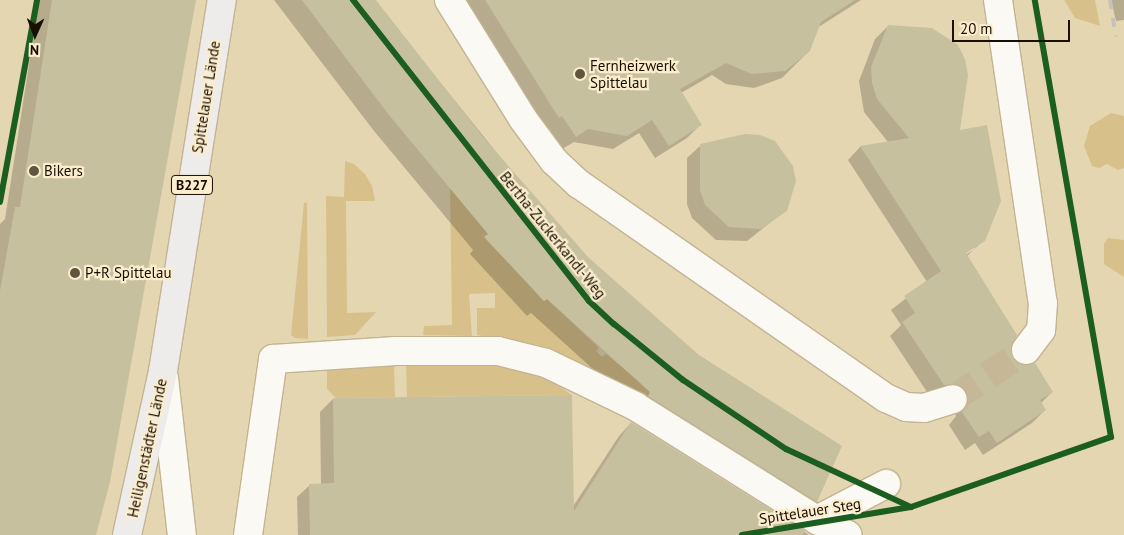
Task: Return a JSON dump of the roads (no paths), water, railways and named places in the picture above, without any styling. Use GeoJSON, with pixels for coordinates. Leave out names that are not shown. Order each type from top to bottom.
{"type":"FeatureCollection","features":[{"type":"Feature","properties":{"kind":"main road","name":"Spittelauer Lände"},"geometry":{"type":"LineString","coordinates":[[163,371],[222,0]]}},
{"type":"Feature","properties":{"kind":"main road","name":"Heiligenstädter Lände"},"geometry":{"type":"LineString","coordinates":[[127,535],[163,371]]}},
{"type":"Feature","properties":{"kind":"street"},"geometry":{"type":"LineString","coordinates":[[449,0],[523,119],[554,161],[579,184],[886,398],[906,407],[924,408],[953,399]]}},
{"type":"Feature","properties":{"kind":"street"},"geometry":{"type":"LineString","coordinates":[[998,0],[1043,303],[1041,330],[1026,350]]}},
{"type":"Feature","properties":{"kind":"street"},"geometry":{"type":"LineString","coordinates":[[248,535],[273,359],[396,351],[498,350],[546,363],[635,406],[816,520],[848,535]]}},
{"type":"Feature","properties":{"kind":"street","name":"Heiligenstädter Lände"},"geometry":{"type":"LineString","coordinates":[[163,371],[182,535]]}},
{"type":"Feature","properties":{"kind":"street"},"geometry":{"type":"LineString","coordinates":[[816,520],[886,484]]}},
{"type":"Feature","properties":{"kind":"tunnel"},"geometry":{"type":"LineString","coordinates":[[953,399],[1026,350]]}},
{"type":"Feature","properties":{"kind":"railway"},"geometry":{"type":"LineString","coordinates":[[1110,0],[1116,37]]}},
{"type":"Feature","properties":{"kind":"place","name":"Fernheizwerk Spittelau"},"geometry":{"type":"Point","coordinates":[580,74]}},
{"type":"Feature","properties":{"kind":"place","name":"Bikers"},"geometry":{"type":"Point","coordinates":[34,171]}},
{"type":"Feature","properties":{"kind":"place","name":"P+R Spittelau"},"geometry":{"type":"Point","coordinates":[75,273]}}]}
